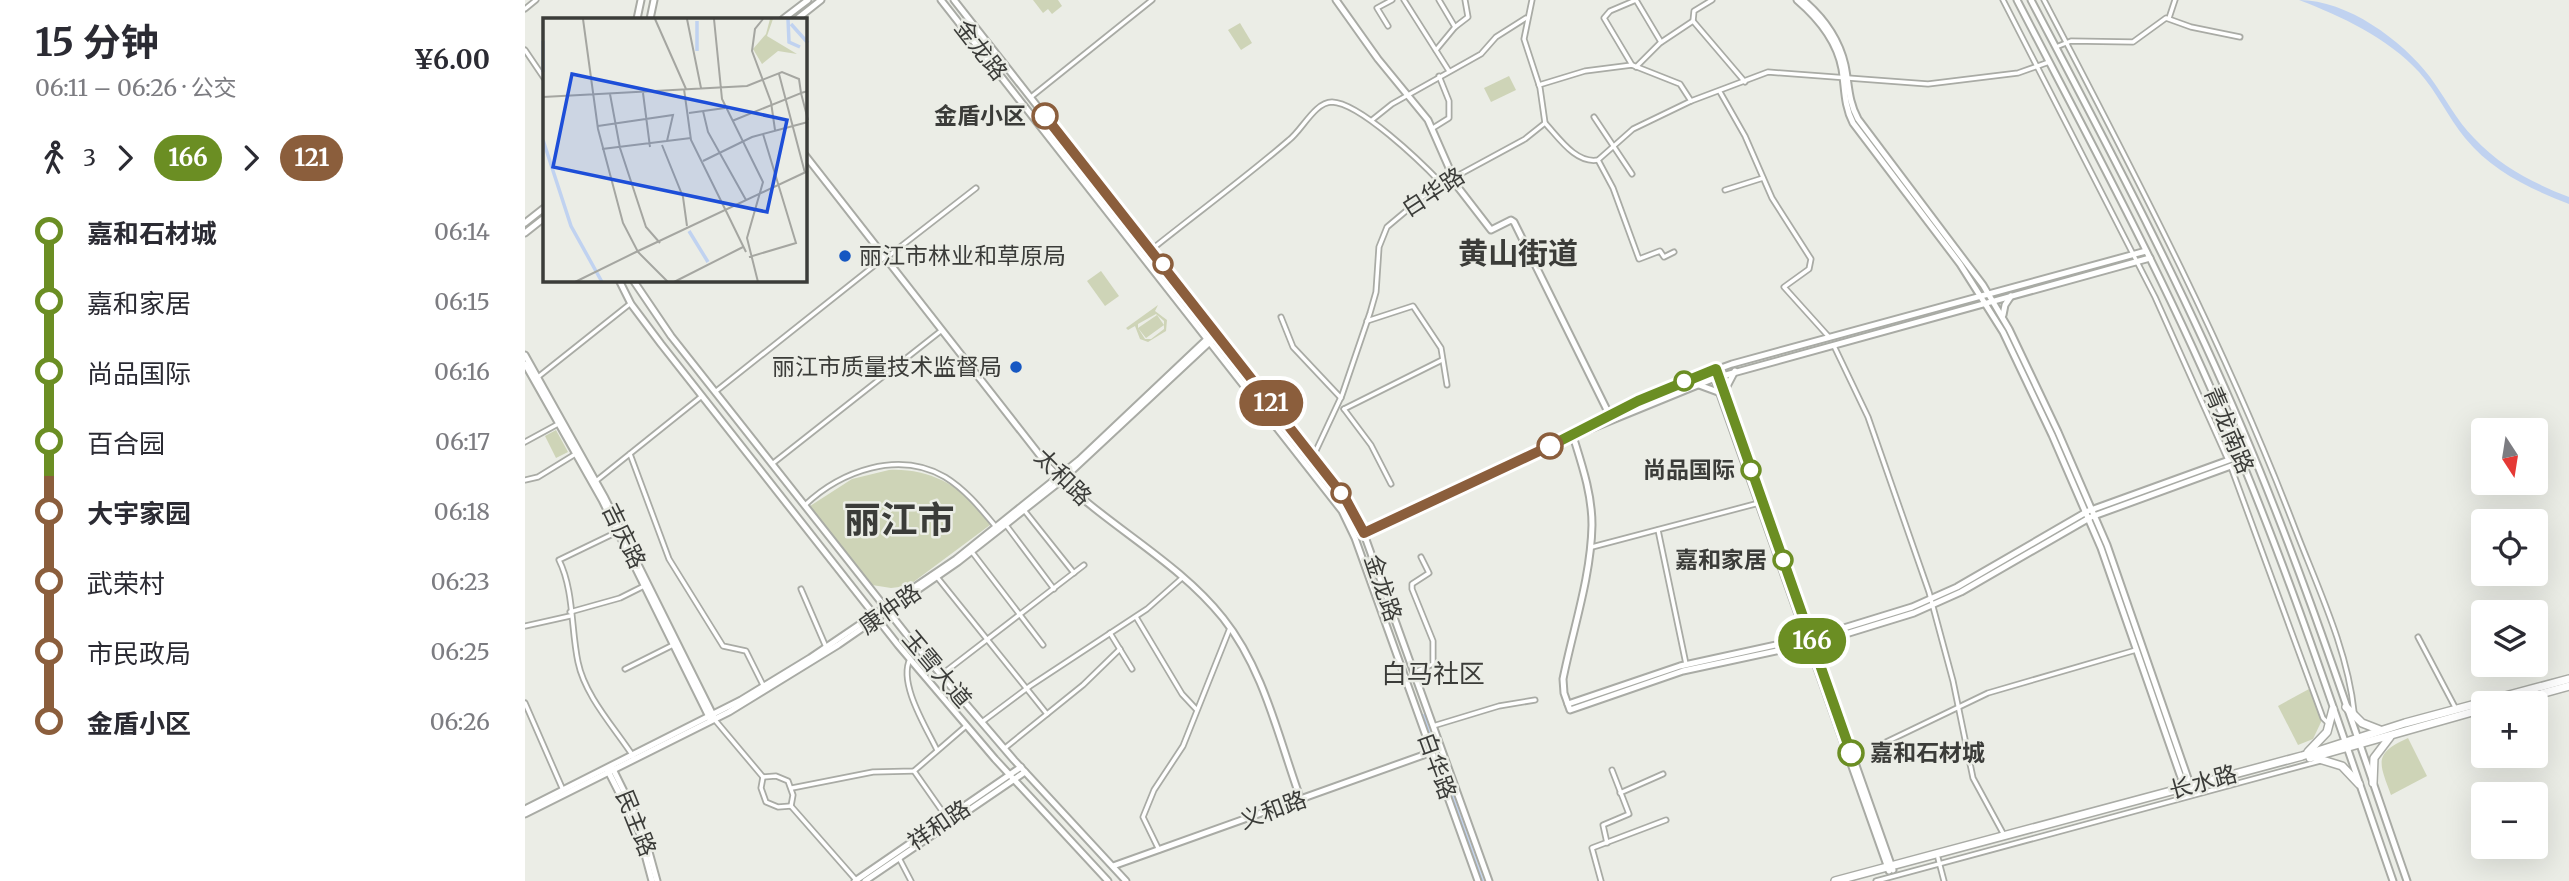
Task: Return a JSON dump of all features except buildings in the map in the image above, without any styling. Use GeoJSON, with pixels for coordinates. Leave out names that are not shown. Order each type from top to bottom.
{"type":"FeatureCollection","features":[{"type":"Feature","properties":{"kind":"highway","name":"长水路"},"geometry":{"type":"LineString","coordinates":[[2358,741],[2381,730],[2569,679]]}},
{"type":"Feature","properties":{"kind":"highway"},"geometry":{"type":"LineString","coordinates":[[2548,692],[2569,686]]}},
{"type":"Feature","properties":{"kind":"highway"},"geometry":{"type":"LineString","coordinates":[[2346,707],[2354,718],[2381,730]]}},
{"type":"Feature","properties":{"kind":"highway"},"geometry":{"type":"LineString","coordinates":[[2305,757],[2319,743],[2331,724],[2333,709]]}},
{"type":"Feature","properties":{"kind":"highway","name":"长水路"},"geometry":{"type":"LineString","coordinates":[[1835,881],[1873,871],[1939,861],[2358,741],[2471,712]]}},
{"type":"Feature","properties":{"kind":"highway"},"geometry":{"type":"LineString","coordinates":[[2373,783],[2372,768],[2376,754],[2385,741],[2397,733]]}},
{"type":"Feature","properties":{"kind":"highway"},"geometry":{"type":"LineString","coordinates":[[2305,757],[2326,759],[2342,765],[2359,783]]}},
{"type":"Feature","properties":{"kind":"highway","name":"长水路"},"geometry":{"type":"LineString","coordinates":[[1853,881],[1908,862],[2189,789]]}},
{"type":"Feature","properties":{"kind":"main road"},"geometry":{"type":"LineString","coordinates":[[637,18],[641,0]]}},
{"type":"Feature","properties":{"kind":"main road"},"geometry":{"type":"LineString","coordinates":[[650,18],[654,0]]}},
{"type":"Feature","properties":{"kind":"main road"},"geometry":{"type":"LineString","coordinates":[[784,18],[808,0]]}},
{"type":"Feature","properties":{"kind":"main road"},"geometry":{"type":"LineString","coordinates":[[798,18],[821,0]]}},
{"type":"Feature","properties":{"kind":"main road","name":"金龙路"},"geometry":{"type":"LineString","coordinates":[[941,0],[1306,464]]}},
{"type":"Feature","properties":{"kind":"main road","name":"金龙路"},"geometry":{"type":"LineString","coordinates":[[954,0],[1350,505],[1364,533],[1489,881]]}},
{"type":"Feature","properties":{"kind":"main road"},"geometry":{"type":"LineString","coordinates":[[1336,0],[1432,128],[1453,178],[1489,229],[1513,221],[1609,414]]}},
{"type":"Feature","properties":{"kind":"main road"},"geometry":{"type":"LineString","coordinates":[[1797,0],[1828,34],[1838,54],[1845,78],[1846,105],[1853,123],[1975,285],[1986,295]]}},
{"type":"Feature","properties":{"kind":"main road"},"geometry":{"type":"LineString","coordinates":[[1803,0],[1835,38],[1850,102],[1858,119],[1983,285],[1990,302],[2004,318],[2132,611],[2189,789]]}},
{"type":"Feature","properties":{"kind":"main road","name":"青龙南路"},"geometry":{"type":"LineString","coordinates":[[2017,0],[2147,251],[2241,459],[2393,881]]}},
{"type":"Feature","properties":{"kind":"main road","name":"青龙南路"},"geometry":{"type":"LineString","coordinates":[[2031,0],[2159,248],[2228,394],[2293,557],[2407,881]]}},
{"type":"Feature","properties":{"kind":"main road","name":"太和路"},"geometry":{"type":"LineString","coordinates":[[807,158],[1061,479],[1182,579],[1208,602],[1230,628],[1260,685],[1301,800]]}},
{"type":"Feature","properties":{"kind":"main road"},"geometry":{"type":"LineString","coordinates":[[525,223],[543,209]]}},
{"type":"Feature","properties":{"kind":"main road"},"geometry":{"type":"LineString","coordinates":[[525,233],[543,219]]}},
{"type":"Feature","properties":{"kind":"main road"},"geometry":{"type":"LineString","coordinates":[[1573,436],[1584,426],[1609,414],[1714,370],[2147,251]]}},
{"type":"Feature","properties":{"kind":"main road"},"geometry":{"type":"LineString","coordinates":[[1364,533],[1573,436],[1716,377],[2150,258]]}},
{"type":"Feature","properties":{"kind":"main road","name":"玉雪大道"},"geometry":{"type":"LineString","coordinates":[[620,282],[631,303],[702,396],[910,659],[1012,778],[1108,881]]}},
{"type":"Feature","properties":{"kind":"main road","name":"玉雪大道"},"geometry":{"type":"LineString","coordinates":[[634,282],[647,304],[886,609],[1023,769],[1126,881]]}},
{"type":"Feature","properties":{"kind":"main road"},"geometry":{"type":"LineString","coordinates":[[1967,300],[1975,285]]}},
{"type":"Feature","properties":{"kind":"main road"},"geometry":{"type":"LineString","coordinates":[[1983,285],[2003,290]]}},
{"type":"Feature","properties":{"kind":"main road"},"geometry":{"type":"LineString","coordinates":[[2004,318],[2004,305],[2011,296]]}},
{"type":"Feature","properties":{"kind":"main road"},"geometry":{"type":"LineString","coordinates":[[1990,302],[2090,514],[2189,789]]}},
{"type":"Feature","properties":{"kind":"main road"},"geometry":{"type":"LineString","coordinates":[[1974,306],[1992,310]]}},
{"type":"Feature","properties":{"kind":"main road","name":"康仲路"},"geometry":{"type":"LineString","coordinates":[[886,609],[972,552],[1024,510],[1061,479],[1209,339]]}},
{"type":"Feature","properties":{"kind":"main road","name":"吉庆路"},"geometry":{"type":"LineString","coordinates":[[525,355],[596,481],[712,719]]}},
{"type":"Feature","properties":{"kind":"main road","name":"吉庆路"},"geometry":{"type":"LineString","coordinates":[[525,364],[577,453],[712,719]]}},
{"type":"Feature","properties":{"kind":"main road"},"geometry":{"type":"LineString","coordinates":[[1714,370],[1890,869]]}},
{"type":"Feature","properties":{"kind":"main road"},"geometry":{"type":"LineString","coordinates":[[1722,394],[1735,371]]}},
{"type":"Feature","properties":{"kind":"main road"},"geometry":{"type":"LineString","coordinates":[[1695,385],[1710,387],[1722,394],[1810,641]]}},
{"type":"Feature","properties":{"kind":"main road"},"geometry":{"type":"LineString","coordinates":[[1569,707],[1563,679],[1592,525],[1589,495],[1573,436]]}},
{"type":"Feature","properties":{"kind":"main road"},"geometry":{"type":"LineString","coordinates":[[1569,707],[1682,671],[1810,641],[1932,603],[2090,514],[2241,459]]}},
{"type":"Feature","properties":{"kind":"main road","name":"白华路"},"geometry":{"type":"LineString","coordinates":[[1306,464],[1337,504],[1353,531],[1478,881]]}},
{"type":"Feature","properties":{"kind":"main road","name":"康仲路"},"geometry":{"type":"LineString","coordinates":[[525,811],[712,719],[788,678],[1061,479]]}},
{"type":"Feature","properties":{"kind":"main road","name":"康仲路"},"geometry":{"type":"LineString","coordinates":[[525,811],[712,719],[876,616]]}},
{"type":"Feature","properties":{"kind":"main road"},"geometry":{"type":"LineString","coordinates":[[1569,707],[1686,664],[1810,641]]}},
{"type":"Feature","properties":{"kind":"main road","name":"义和路"},"geometry":{"type":"LineString","coordinates":[[1113,866],[1160,852],[1432,752]]}},
{"type":"Feature","properties":{"kind":"main road","name":"祥和路"},"geometry":{"type":"LineString","coordinates":[[865,881],[1023,769]]}},
{"type":"Feature","properties":{"kind":"main road","name":"民主路"},"geometry":{"type":"LineString","coordinates":[[610,770],[643,830],[654,881]]}},
{"type":"Feature","properties":{"kind":"main road","name":"祥和路"},"geometry":{"type":"LineString","coordinates":[[856,881],[947,818],[1012,778]]}},
{"type":"Feature","properties":{"kind":"main road"},"geometry":{"type":"LineString","coordinates":[[1884,851],[1908,862]]}},
{"type":"Feature","properties":{"kind":"main road"},"geometry":{"type":"LineString","coordinates":[[1873,871],[1884,851]]}},
{"type":"Feature","properties":{"kind":"street"},"geometry":{"type":"LineString","coordinates":[[525,9],[536,0]]}},
{"type":"Feature","properties":{"kind":"street"},"geometry":{"type":"LineString","coordinates":[[1031,97],[1152,0]]}},
{"type":"Feature","properties":{"kind":"street"},"geometry":{"type":"LineString","coordinates":[[1388,26],[1377,8],[1392,0]]}},
{"type":"Feature","properties":{"kind":"street"},"geometry":{"type":"LineString","coordinates":[[1404,0],[1449,71]]}},
{"type":"Feature","properties":{"kind":"street"},"geometry":{"type":"LineString","coordinates":[[1439,0],[1454,27]]}},
{"type":"Feature","properties":{"kind":"street"},"geometry":{"type":"LineString","coordinates":[[1436,51],[1454,27],[1469,15],[1465,0]]}},
{"type":"Feature","properties":{"kind":"street"},"geometry":{"type":"LineString","coordinates":[[1532,0],[1524,28],[1525,44],[1539,85],[1545,123],[1579,158],[1598,160],[1633,129],[1691,101],[1775,72],[1940,83],[2038,68],[2049,62]]}},
{"type":"Feature","properties":{"kind":"street"},"geometry":{"type":"LineString","coordinates":[[1634,66],[1604,18],[1610,11],[1636,0],[1661,43]]}},
{"type":"Feature","properties":{"kind":"street"},"geometry":{"type":"LineString","coordinates":[[1712,0],[1694,11],[1693,21],[1745,82]]}},
{"type":"Feature","properties":{"kind":"street"},"geometry":{"type":"LineString","coordinates":[[2003,0],[2138,262],[2229,463],[2323,718],[2331,724]]}},
{"type":"Feature","properties":{"kind":"street"},"geometry":{"type":"LineString","coordinates":[[2044,0],[2180,261],[2254,425],[2332,627],[2353,699],[2354,718]]}},
{"type":"Feature","properties":{"kind":"street"},"geometry":{"type":"LineString","coordinates":[[2169,19],[2175,0]]}},
{"type":"Feature","properties":{"kind":"street"},"geometry":{"type":"LineString","coordinates":[[1372,121],[1408,95],[1481,54],[1496,37],[1528,17]]}},
{"type":"Feature","properties":{"kind":"street"},"geometry":{"type":"LineString","coordinates":[[2056,47],[2067,42],[2133,42],[2144,37],[2159,20],[2169,19],[2191,27],[2240,37]]}},
{"type":"Feature","properties":{"kind":"street"},"geometry":{"type":"LineString","coordinates":[[1634,66],[1693,21]]}},
{"type":"Feature","properties":{"kind":"street"},"geometry":{"type":"LineString","coordinates":[[525,50],[543,77]]}},
{"type":"Feature","properties":{"kind":"street"},"geometry":{"type":"LineString","coordinates":[[1539,85],[1585,71],[1634,66],[1680,84],[1691,101]]}},
{"type":"Feature","properties":{"kind":"street"},"geometry":{"type":"LineString","coordinates":[[1432,128],[1449,117],[1449,101],[1439,76]]}},
{"type":"Feature","properties":{"kind":"street"},"geometry":{"type":"LineString","coordinates":[[1720,92],[1763,178],[1812,261],[1809,269],[1784,287],[1829,337]]}},
{"type":"Feature","properties":{"kind":"street"},"geometry":{"type":"LineString","coordinates":[[1151,250],[1289,140],[1319,106],[1333,102],[1351,106],[1372,121],[1441,183]]}},
{"type":"Feature","properties":{"kind":"street"},"geometry":{"type":"LineString","coordinates":[[1594,117],[1632,174]]}},
{"type":"Feature","properties":{"kind":"street","name":"白华路"},"geometry":{"type":"LineString","coordinates":[[1314,457],[1341,398],[1376,292],[1379,247],[1384,231],[1395,217],[1441,183],[1530,136],[1545,123]]}},
{"type":"Feature","properties":{"kind":"street"},"geometry":{"type":"LineString","coordinates":[[1598,160],[1613,188],[1639,259],[1660,251],[1664,257],[1674,252]]}},
{"type":"Feature","properties":{"kind":"street"},"geometry":{"type":"LineString","coordinates":[[1725,190],[1763,178]]}},
{"type":"Feature","properties":{"kind":"street"},"geometry":{"type":"LineString","coordinates":[[715,392],[976,188]]}},
{"type":"Feature","properties":{"kind":"street"},"geometry":{"type":"LineString","coordinates":[[538,377],[631,303]]}},
{"type":"Feature","properties":{"kind":"street"},"geometry":{"type":"LineString","coordinates":[[1367,321],[1412,305],[1439,345],[1447,385]]}},
{"type":"Feature","properties":{"kind":"street"},"geometry":{"type":"LineString","coordinates":[[1281,317],[1293,347],[1341,398]]}},
{"type":"Feature","properties":{"kind":"street"},"geometry":{"type":"LineString","coordinates":[[772,464],[942,331]]}},
{"type":"Feature","properties":{"kind":"street"},"geometry":{"type":"LineString","coordinates":[[1833,344],[1868,417],[1932,603],[1973,778],[2004,836]]}},
{"type":"Feature","properties":{"kind":"street"},"geometry":{"type":"LineString","coordinates":[[1344,409],[1442,360]]}},
{"type":"Feature","properties":{"kind":"street"},"geometry":{"type":"LineString","coordinates":[[596,481],[702,396]]}},
{"type":"Feature","properties":{"kind":"street"},"geometry":{"type":"LineString","coordinates":[[1337,406],[1344,409],[1371,445],[1391,484]]}},
{"type":"Feature","properties":{"kind":"street"},"geometry":{"type":"LineString","coordinates":[[525,442],[559,423]]}},
{"type":"Feature","properties":{"kind":"street"},"geometry":{"type":"LineString","coordinates":[[525,480],[538,477],[577,453]]}},
{"type":"Feature","properties":{"kind":"street"},"geometry":{"type":"LineString","coordinates":[[630,454],[674,568],[723,646],[746,651],[764,687]]}},
{"type":"Feature","properties":{"kind":"street"},"geometry":{"type":"LineString","coordinates":[[805,505],[829,486],[853,474],[881,466],[911,466],[950,481],[975,502],[996,527]]}},
{"type":"Feature","properties":{"kind":"street"},"geometry":{"type":"LineString","coordinates":[[1589,548],[1759,503]]}},
{"type":"Feature","properties":{"kind":"street"},"geometry":{"type":"LineString","coordinates":[[1024,510],[1074,573]]}},
{"type":"Feature","properties":{"kind":"street"},"geometry":{"type":"LineString","coordinates":[[1006,525],[1055,589]]}},
{"type":"Feature","properties":{"kind":"street"},"geometry":{"type":"LineString","coordinates":[[1658,530],[1686,664]]}},
{"type":"Feature","properties":{"kind":"street"},"geometry":{"type":"LineString","coordinates":[[617,532],[559,560],[565,578],[578,664],[586,685],[633,756]]}},
{"type":"Feature","properties":{"kind":"street"},"geometry":{"type":"LineString","coordinates":[[972,552],[1043,645]]}},
{"type":"Feature","properties":{"kind":"street"},"geometry":{"type":"LineString","coordinates":[[1413,672],[1433,664],[1433,641],[1412,591],[1412,584],[1429,573],[1421,557]]}},
{"type":"Feature","properties":{"kind":"street"},"geometry":{"type":"LineString","coordinates":[[941,675],[1084,565]]}},
{"type":"Feature","properties":{"kind":"street"},"geometry":{"type":"LineString","coordinates":[[936,577],[1047,714]]}},
{"type":"Feature","properties":{"kind":"street"},"geometry":{"type":"LineString","coordinates":[[982,722],[1027,688],[1135,617],[1182,579]]}},
{"type":"Feature","properties":{"kind":"street"},"geometry":{"type":"LineString","coordinates":[[526,624],[620,598],[644,586]]}},
{"type":"Feature","properties":{"kind":"street"},"geometry":{"type":"LineString","coordinates":[[801,589],[827,647]]}},
{"type":"Feature","properties":{"kind":"street"},"geometry":{"type":"LineString","coordinates":[[1135,617],[1182,694],[1195,709]]}},
{"type":"Feature","properties":{"kind":"street"},"geometry":{"type":"LineString","coordinates":[[1160,852],[1143,817],[1154,790],[1183,746],[1195,709],[1230,628]]}},
{"type":"Feature","properties":{"kind":"street"},"geometry":{"type":"LineString","coordinates":[[1110,633],[1132,669]]}},
{"type":"Feature","properties":{"kind":"street"},"geometry":{"type":"LineString","coordinates":[[2419,638],[2453,698],[2456,709]]}},
{"type":"Feature","properties":{"kind":"street"},"geometry":{"type":"LineString","coordinates":[[625,669],[673,645]]}},
{"type":"Feature","properties":{"kind":"street"},"geometry":{"type":"LineString","coordinates":[[1005,748],[1092,677],[1120,649]]}},
{"type":"Feature","properties":{"kind":"street"},"geometry":{"type":"LineString","coordinates":[[1882,744],[1958,707],[2010,686],[2138,649]]}},
{"type":"Feature","properties":{"kind":"street"},"geometry":{"type":"LineString","coordinates":[[910,659],[907,671],[912,699],[937,750]]}},
{"type":"Feature","properties":{"kind":"street"},"geometry":{"type":"LineString","coordinates":[[1433,726],[1499,706],[1535,700]]}},
{"type":"Feature","properties":{"kind":"street"},"geometry":{"type":"LineString","coordinates":[[525,703],[563,790]]}},
{"type":"Feature","properties":{"kind":"street","name":"吉庆路"},"geometry":{"type":"LineString","coordinates":[[712,719],[763,777],[783,778],[792,788]]}},
{"type":"Feature","properties":{"kind":"street"},"geometry":{"type":"LineString","coordinates":[[790,806],[792,788],[873,772],[914,771],[966,726]]}},
{"type":"Feature","properties":{"kind":"street"},"geometry":{"type":"LineString","coordinates":[[1876,881],[1939,861],[2326,759]]}},
{"type":"Feature","properties":{"kind":"street"},"geometry":{"type":"LineString","coordinates":[[1607,843],[1603,825],[1629,814],[1612,770]]}},
{"type":"Feature","properties":{"kind":"street"},"geometry":{"type":"LineString","coordinates":[[914,771],[947,818]]}},
{"type":"Feature","properties":{"kind":"street"},"geometry":{"type":"LineString","coordinates":[[1620,793],[1663,774]]}},
{"type":"Feature","properties":{"kind":"street","name":"吉庆路"},"geometry":{"type":"LineString","coordinates":[[763,777],[761,791],[766,802],[778,807],[790,806],[856,881]]}},
{"type":"Feature","properties":{"kind":"street"},"geometry":{"type":"LineString","coordinates":[[1601,881],[1591,850],[1666,820]]}},
{"type":"Feature","properties":{"kind":"street"},"geometry":{"type":"LineString","coordinates":[[898,858],[911,881]]}},
{"type":"Feature","properties":{"kind":"street"},"geometry":{"type":"LineString","coordinates":[[1939,861],[1944,881]]}},
{"type":"Feature","properties":{"kind":"green space"},"geometry":{"type":"Polygon","coordinates":[[[1033,0],[1058,0],[1062,6],[1052,14],[1048,9],[1043,13],[1033,0]]]}},
{"type":"Feature","properties":{"kind":"green space"},"geometry":{"type":"Polygon","coordinates":[[[1240,23],[1252,43],[1241,50],[1228,30],[1240,23]]]}},
{"type":"Feature","properties":{"kind":"green space"},"geometry":{"type":"Polygon","coordinates":[[[1509,76],[1516,90],[1491,102],[1484,88],[1509,76]]]}},
{"type":"Feature","properties":{"kind":"green space"},"geometry":{"type":"Polygon","coordinates":[[[1101,271],[1119,296],[1105,306],[1087,281],[1101,271]]]}},
{"type":"Feature","properties":{"kind":"green space"},"geometry":{"type":"Polygon","coordinates":[[[1158,305],[1155,311],[1167,320],[1166,331],[1148,342],[1140,339],[1135,326],[1128,330],[1126,328],[1158,305]],[[1156,314],[1138,324],[1145,339],[1151,339],[1164,329],[1164,321],[1156,314]]]}},
{"type":"Feature","properties":{"kind":"green space"},"geometry":{"type":"Polygon","coordinates":[[[1157,315],[1164,325],[1146,338],[1138,328],[1157,315]]]}},
{"type":"Feature","properties":{"kind":"green space"},"geometry":{"type":"Polygon","coordinates":[[[556,430],[568,452],[556,458],[545,436],[556,430]]]}},
{"type":"Feature","properties":{"kind":"green space"},"geometry":{"type":"Polygon","coordinates":[[[889,470],[920,473],[947,483],[971,501],[990,525],[908,586],[891,588],[872,585],[810,506],[852,479],[889,470]]]}},
{"type":"Feature","properties":{"kind":"green space"},"geometry":{"type":"Polygon","coordinates":[[[2309,689],[2322,720],[2313,739],[2298,745],[2278,706],[2309,689]]]}},
{"type":"Feature","properties":{"kind":"green space"},"geometry":{"type":"Polygon","coordinates":[[[2408,738],[2427,776],[2391,795],[2382,760],[2389,749],[2408,738]]]}},
{"type":"Feature","properties":{"kind":"water"},"geometry":{"type":"Polygon","coordinates":[[[2299,0],[2336,7],[2389,36],[2418,63],[2462,124],[2484,148],[2518,173],[2569,197],[2569,204],[2526,185],[2487,160],[2465,138],[2419,72],[2393,49],[2347,21],[2299,0]]]}},
{"type":"Feature","properties":{"kind":"water"},"geometry":{"type":"Polygon","coordinates":[[[1443,766],[1484,881],[1481,881],[1441,767],[1443,766]]]}},
{"type":"Feature","properties":{"kind":"waterway"},"geometry":{"type":"LineString","coordinates":[[1424,715],[1431,737]]}},
{"type":"Feature","properties":{"kind":"bus line","name":"121"},"geometry":{"type":"LineString","coordinates":[[1045,116],[1345,498],[1364,533],[1550,446]]}},
{"type":"Feature","properties":{"kind":"bus line","name":"166"},"geometry":{"type":"LineString","coordinates":[[1550,446],[1573,436],[1584,426],[1669,387],[1716,369],[1851,753]]}},
{"type":"Feature","properties":{"kind":"place","name":"金盾小区"},"geometry":{"type":"Point","coordinates":[1045,116]}},
{"type":"Feature","properties":{"kind":"place","name":"丽江市林业和草原局"},"geometry":{"type":"Point","coordinates":[845,256]}},
{"type":"Feature","properties":{"kind":"place","name":"丽江市质量技术监督局"},"geometry":{"type":"Point","coordinates":[1016,367]}},
{"type":"Feature","properties":{"kind":"place","name":"尚品国际"},"geometry":{"type":"Point","coordinates":[1751,470]}},
{"type":"Feature","properties":{"kind":"place","name":"嘉和家居"},"geometry":{"type":"Point","coordinates":[1783,560]}},
{"type":"Feature","properties":{"kind":"place","name":"嘉和石材城"},"geometry":{"type":"Point","coordinates":[1851,753]}},
{"type":"Feature","properties":{"kind":"district","name":"黄山街道"},"geometry":{"type":"Point","coordinates":[1518,254]}},
{"type":"Feature","properties":{"kind":"district","name":"丽江市"},"geometry":{"type":"Point","coordinates":[899,520]}},
{"type":"Feature","properties":{"kind":"district","name":"白马社区"},"geometry":{"type":"Point","coordinates":[1433,674]}}]}
